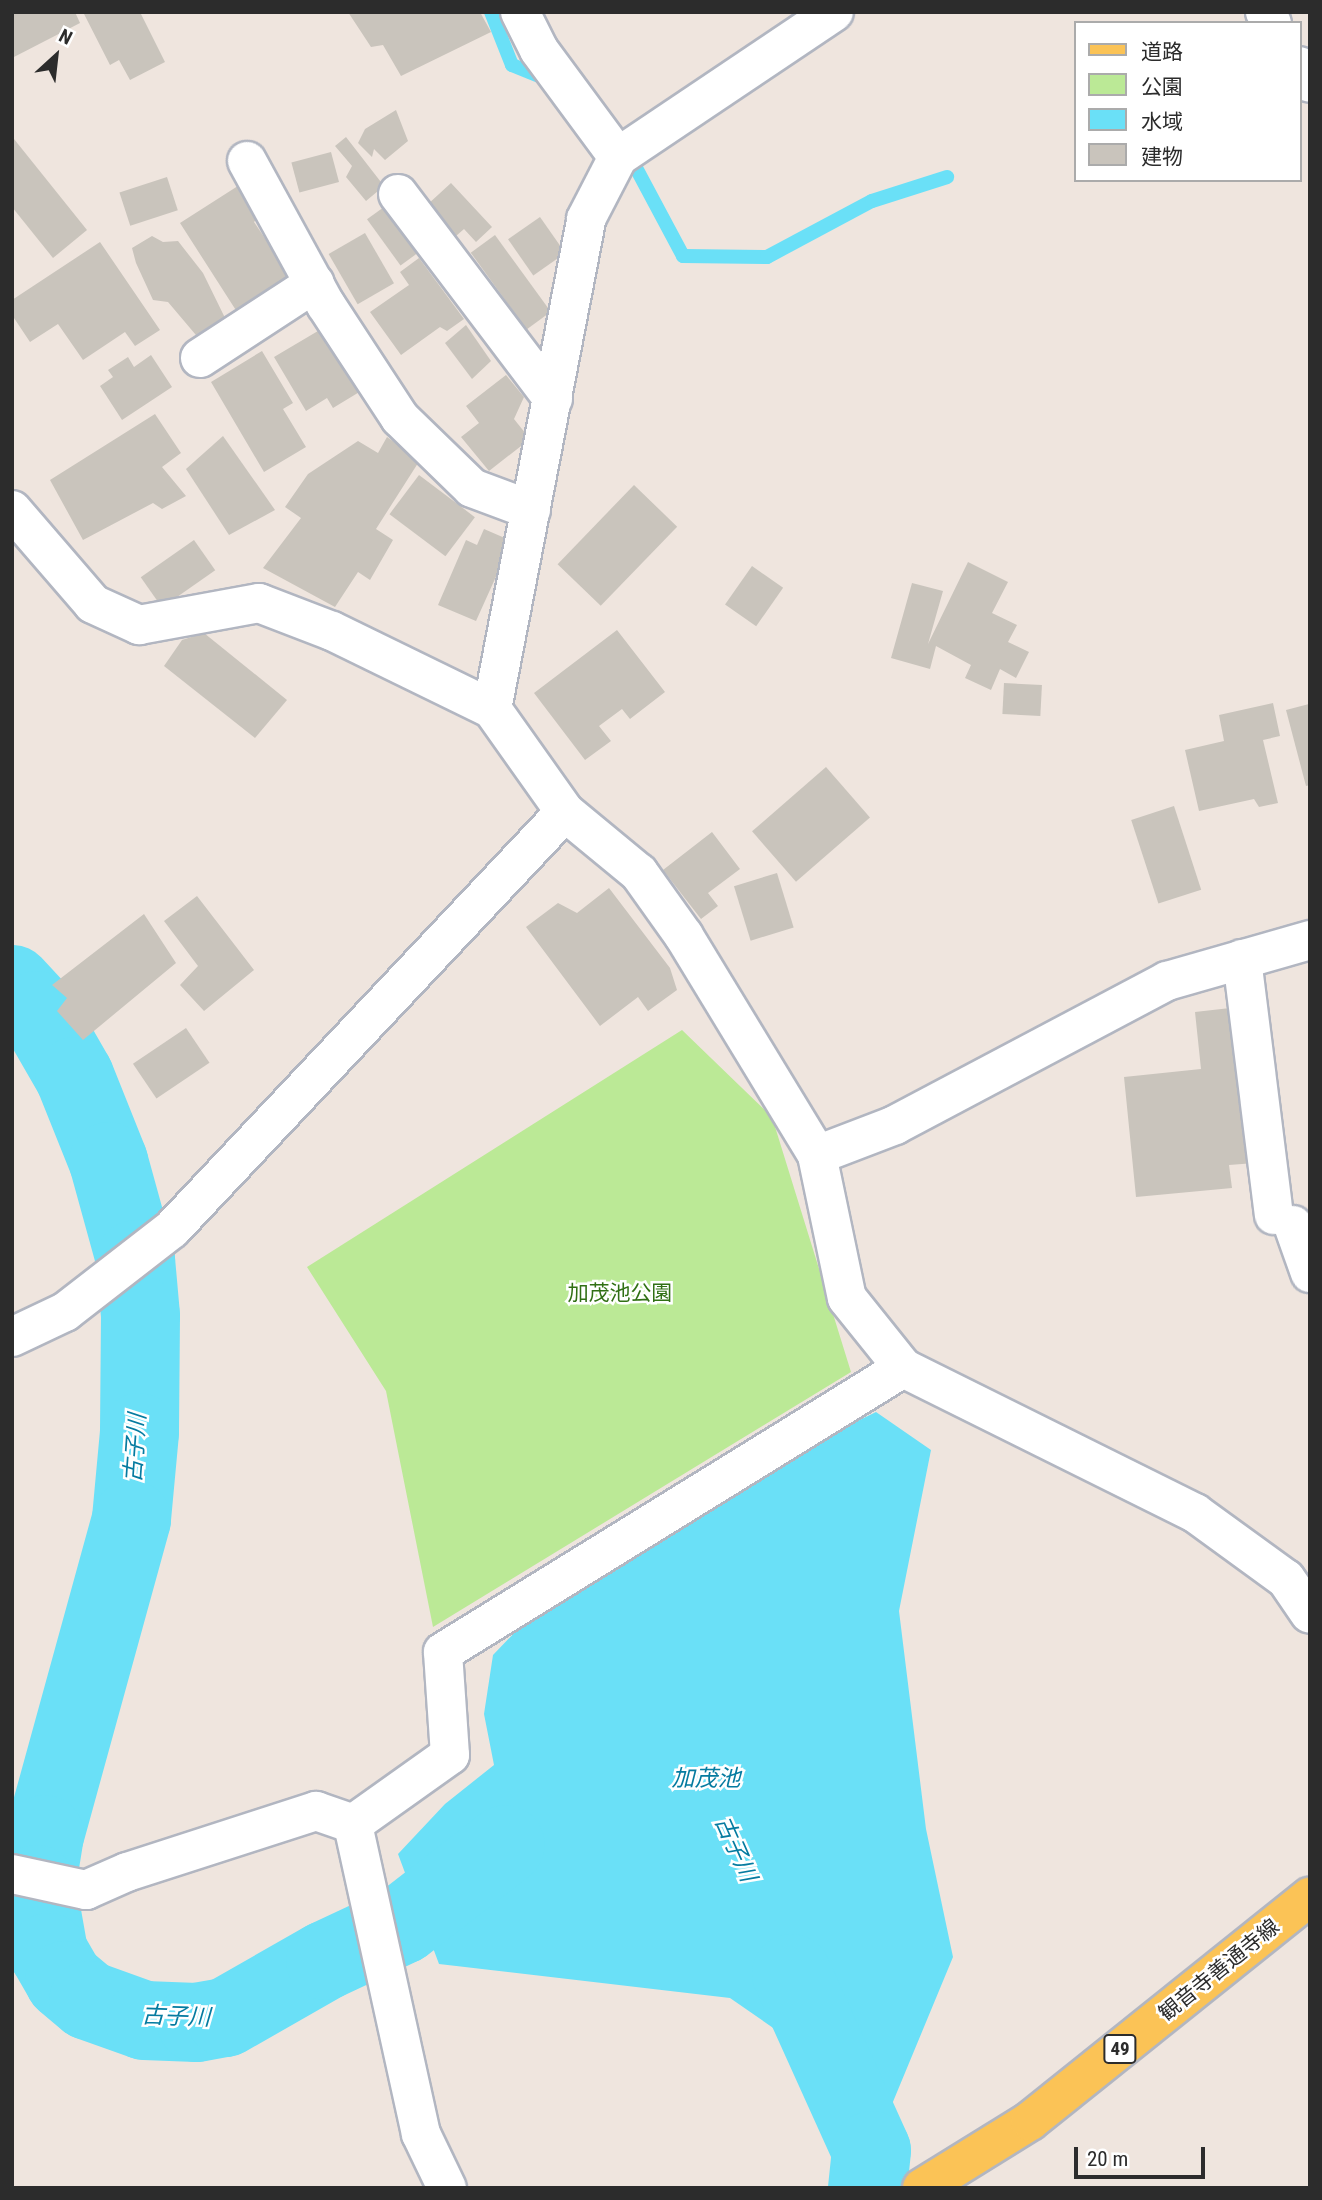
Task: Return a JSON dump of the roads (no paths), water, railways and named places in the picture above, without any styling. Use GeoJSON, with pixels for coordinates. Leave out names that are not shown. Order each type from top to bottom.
{"type":"FeatureCollection","features":[{"type":"Feature","properties":{"kind":"main road","name":"観音寺善通寺線"},"geometry":{"type":"LineString","coordinates":[[922,2188],[1030,2121],[1310,1897]]}},
{"type":"Feature","properties":{"kind":"street"},"geometry":{"type":"LineString","coordinates":[[520,12],[539,50],[618,157]]}},
{"type":"Feature","properties":{"kind":"street"},"geometry":{"type":"LineString","coordinates":[[492,709],[586,219],[618,157],[834,12]]}},
{"type":"Feature","properties":{"kind":"street"},"geometry":{"type":"LineString","coordinates":[[247,160],[315,283],[400,418],[472,488],[531,510]]}},
{"type":"Feature","properties":{"kind":"street"},"geometry":{"type":"LineString","coordinates":[[398,194],[553,399]]}},
{"type":"Feature","properties":{"kind":"street"},"geometry":{"type":"LineString","coordinates":[[201,358],[315,283]]}},
{"type":"Feature","properties":{"kind":"street"},"geometry":{"type":"LineString","coordinates":[[12,510],[93,604],[139,625],[259,603],[332,631],[492,709],[565,812],[639,873],[684,936],[817,1155],[847,1298],[903,1368],[1195,1513],[1298,1576],[1310,1614]]}},
{"type":"Feature","properties":{"kind":"street"},"geometry":{"type":"LineString","coordinates":[[12,1337],[65,1312],[173,1229],[565,812]]}},
{"type":"Feature","properties":{"kind":"street"},"geometry":{"type":"LineString","coordinates":[[817,1155],[895,1125],[1167,981],[1310,940]]}},
{"type":"Feature","properties":{"kind":"street"},"geometry":{"type":"LineString","coordinates":[[1242,959],[1284,1220],[1310,1273]]}},
{"type":"Feature","properties":{"kind":"street"},"geometry":{"type":"LineString","coordinates":[[353,1824],[450,1755],[443,1652],[903,1368]]}},
{"type":"Feature","properties":{"kind":"street"},"geometry":{"type":"LineString","coordinates":[[12,1874],[86,1890],[127,1872],[316,1811],[353,1824]]}},
{"type":"Feature","properties":{"kind":"street"},"geometry":{"type":"LineString","coordinates":[[353,1824],[421,2134],[447,2188]]}},
{"type":"Feature","properties":{"kind":"water","name":"加茂池"},"geometry":{"type":"Polygon","coordinates":[[[876,1412],[931,1450],[899,1611],[926,1829],[953,1957],[890,2109],[730,1998],[439,1964],[398,1854],[445,1804],[494,1765],[484,1714],[493,1655],[568,1577],[739,1479],[876,1412]]]}},
{"type":"Feature","properties":{"kind":"waterway"},"geometry":{"type":"LineString","coordinates":[[491,12],[512,65],[549,80]]}},
{"type":"Feature","properties":{"kind":"waterway"},"geometry":{"type":"LineString","coordinates":[[627,151],[683,256],[767,257],[872,201],[947,177]]}},
{"type":"Feature","properties":{"kind":"waterway","name":"古子川"},"geometry":{"type":"LineString","coordinates":[[12,984],[36,1010],[74,1076],[108,1161],[135,1259],[140,1315],[139,1432],[131,1519],[44,1834],[36,1884],[48,1952],[64,1980],[88,2000],[144,2020],[196,2022],[225,2017],[325,1960],[402,1924],[505,1844]]}},
{"type":"Feature","properties":{"kind":"waterway","name":"古子川"},"geometry":{"type":"LineString","coordinates":[[791,1973],[871,2150],[867,2188]]}},
{"type":"Feature","properties":{"kind":"park label","name":"加茂池公園"},"geometry":{"type":"Point","coordinates":[620,1293]}}]}
